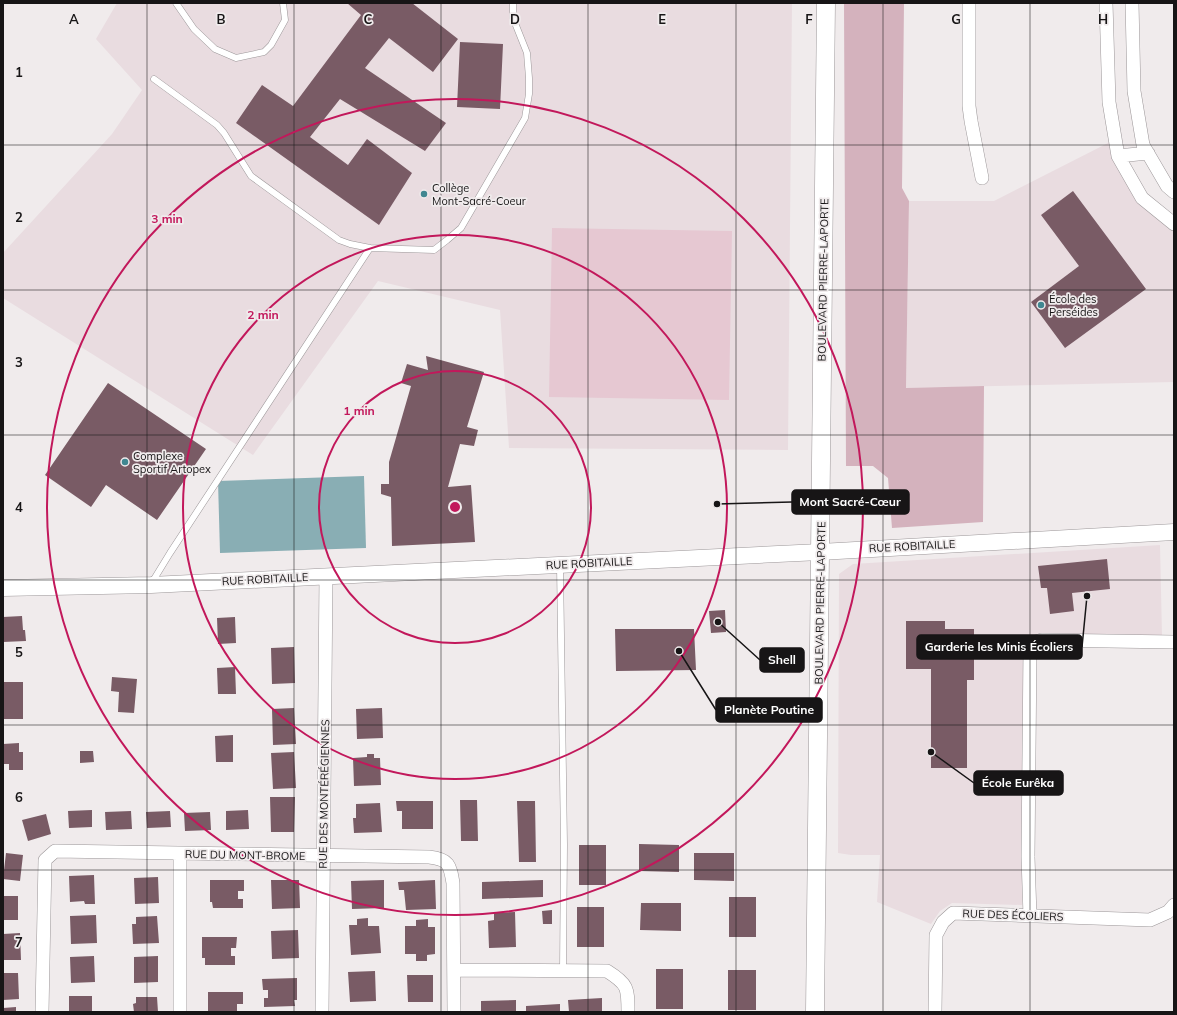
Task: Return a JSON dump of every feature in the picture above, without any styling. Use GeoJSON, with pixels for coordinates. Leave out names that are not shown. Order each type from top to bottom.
{"type":"FeatureCollection","features":[{"type":"Feature","properties":{"kind":"main road","name":"BOULEVARD PIERRE-LAPORTE"},"geometry":{"type":"LineString","coordinates":[[815,1012],[826,3]]}},
{"type":"Feature","properties":{"kind":"street"},"geometry":{"type":"LineString","coordinates":[[969,3],[970,113],[982,178]]}},
{"type":"Feature","properties":{"kind":"street"},"geometry":{"type":"LineString","coordinates":[[1106,3],[1109,102],[1118,156],[1142,198],[1174,224]]}},
{"type":"Feature","properties":{"kind":"street"},"geometry":{"type":"LineString","coordinates":[[1132,3],[1134,91],[1143,145],[1167,186],[1174,192]]}},
{"type":"Feature","properties":{"kind":"street"},"geometry":{"type":"LineString","coordinates":[[1118,156],[1148,153]]}},
{"type":"Feature","properties":{"kind":"street","name":"RUE ROBITAILLE"},"geometry":{"type":"LineString","coordinates":[[3,588],[151,585],[820,552],[1174,532]]}},
{"type":"Feature","properties":{"kind":"street","name":"RUE DES MONTÉRÉGIENNES"},"geometry":{"type":"LineString","coordinates":[[322,1012],[326,576]]}},
{"type":"Feature","properties":{"kind":"street"},"geometry":{"type":"LineString","coordinates":[[1030,916],[1028,857],[1030,649],[1036,642],[1042,640],[1174,642]]}},
{"type":"Feature","properties":{"kind":"street","name":"RUE DU MONT-BROME"},"geometry":{"type":"LineString","coordinates":[[42,1012],[45,860],[54,852],[440,858],[447,862],[451,870],[453,884],[454,1012]]}},
{"type":"Feature","properties":{"kind":"street"},"geometry":{"type":"LineString","coordinates":[[180,854],[180,1012]]}},
{"type":"Feature","properties":{"kind":"street","name":"RUE DES ÉCOLIERS"},"geometry":{"type":"LineString","coordinates":[[935,1012],[936,934],[943,922],[953,913],[1150,920],[1168,912],[1174,905]]}},
{"type":"Feature","properties":{"kind":"street"},"geometry":{"type":"LineString","coordinates":[[454,970],[607,971],[620,979],[628,992],[628,1012]]}},
{"type":"Feature","properties":{"kind":"lane"},"geometry":{"type":"LineString","coordinates":[[176,3],[194,29],[215,49],[236,58],[264,52],[271,45],[285,20],[283,3]]}},
{"type":"Feature","properties":{"kind":"lane"},"geometry":{"type":"LineString","coordinates":[[154,79],[217,125],[224,133],[251,176],[339,240],[370,248],[434,250],[462,228],[525,118],[529,94],[527,53],[513,18],[513,3]]}},
{"type":"Feature","properties":{"kind":"lane"},"geometry":{"type":"LineString","coordinates":[[151,585],[170,553],[370,248]]}},
{"type":"Feature","properties":{"kind":"lane"},"geometry":{"type":"LineString","coordinates":[[560,565],[564,845],[563,970]]}},
{"type":"Feature","properties":{"kind":"shaded area","name":"Collège Mont-Sacré-Coeur"},"geometry":{"type":"Polygon","coordinates":[[[117,3],[792,3],[788,450],[509,448],[500,310],[378,281],[253,455],[3,298],[3,253],[112,134],[142,90],[96,39],[117,3]]]}},
{"type":"Feature","properties":{"kind":"shaded area"},"geometry":{"type":"Polygon","coordinates":[[[844,3],[904,3],[902,188],[909,201],[906,388],[984,386],[983,522],[892,528],[888,478],[873,466],[846,466],[844,3]]]}},
{"type":"Feature","properties":{"kind":"shaded area","name":"École des Perséides"},"geometry":{"type":"Polygon","coordinates":[[[1110,142],[1123,177],[1174,228],[1174,382],[906,388],[909,201],[994,201],[1110,142]]]}},
{"type":"Feature","properties":{"kind":"shaded area"},"geometry":{"type":"Polygon","coordinates":[[[552,228],[732,231],[729,400],[549,397],[552,228]]]}},
{"type":"Feature","properties":{"kind":"shaded area"},"geometry":{"type":"Polygon","coordinates":[[[1160,545],[1162,636],[1029,639],[1024,650],[1022,905],[952,903],[940,911],[931,924],[877,902],[880,855],[851,855],[838,853],[839,574],[853,564],[1160,545]]]}},
{"type":"Feature","properties":{"kind":"water"},"geometry":{"type":"Polygon","coordinates":[[[364,476],[366,548],[220,553],[218,481],[364,476]]]}},
{"type":"Feature","properties":{"kind":"building","name":"Collège Mont-Sacré-Coeur"},"geometry":{"type":"Polygon","coordinates":[[[347,3],[412,3],[458,39],[433,72],[389,38],[365,68],[446,123],[425,151],[340,99],[310,137],[348,165],[367,139],[412,173],[379,225],[236,123],[262,85],[293,106],[361,15],[347,3]]]}},
{"type":"Feature","properties":{"kind":"building"},"geometry":{"type":"Polygon","coordinates":[[[460,42],[503,44],[500,109],[457,107],[460,42]]]}},
{"type":"Feature","properties":{"kind":"building"},"geometry":{"type":"Polygon","coordinates":[[[1073,191],[1146,289],[1065,348],[1031,302],[1079,266],[1041,215],[1073,191]]]}},
{"type":"Feature","properties":{"kind":"building"},"geometry":{"type":"Polygon","coordinates":[[[426,356],[484,372],[467,427],[478,430],[474,446],[460,444],[448,487],[471,485],[475,542],[392,546],[391,497],[381,494],[381,484],[389,484],[389,462],[411,386],[401,383],[407,364],[428,370],[426,356]]]}},
{"type":"Feature","properties":{"kind":"building","name":"Complexe Sportif Artopex"},"geometry":{"type":"Polygon","coordinates":[[[108,383],[206,449],[157,520],[106,485],[91,507],[45,475],[108,383]]]}},
{"type":"Feature","properties":{"kind":"building"},"geometry":{"type":"Polygon","coordinates":[[[1107,559],[1110,589],[1072,593],[1074,611],[1050,614],[1047,588],[1041,588],[1038,566],[1107,559]]]}},
{"type":"Feature","properties":{"kind":"building"},"geometry":{"type":"Polygon","coordinates":[[[725,610],[726,632],[711,633],[709,611],[725,610]]]}},
{"type":"Feature","properties":{"kind":"building"},"geometry":{"type":"Polygon","coordinates":[[[22,616],[23,630],[25,630],[26,641],[3,642],[3,617],[22,616]]]}},
{"type":"Feature","properties":{"kind":"building"},"geometry":{"type":"Polygon","coordinates":[[[235,617],[236,643],[218,644],[217,618],[235,617]]]}},
{"type":"Feature","properties":{"kind":"building"},"geometry":{"type":"Polygon","coordinates":[[[906,621],[945,621],[945,629],[974,629],[974,680],[967,680],[967,768],[931,768],[931,669],[906,669],[906,621]]]}},
{"type":"Feature","properties":{"kind":"building"},"geometry":{"type":"Polygon","coordinates":[[[615,629],[694,629],[696,670],[616,671],[615,629]]]}},
{"type":"Feature","properties":{"kind":"building"},"geometry":{"type":"Polygon","coordinates":[[[294,647],[295,683],[272,684],[271,648],[294,647]]]}},
{"type":"Feature","properties":{"kind":"building"},"geometry":{"type":"Polygon","coordinates":[[[235,667],[236,694],[218,694],[217,668],[235,667]]]}},
{"type":"Feature","properties":{"kind":"building"},"geometry":{"type":"Polygon","coordinates":[[[112,677],[137,679],[134,713],[118,712],[119,692],[111,691],[112,677]]]}},
{"type":"Feature","properties":{"kind":"building"},"geometry":{"type":"Polygon","coordinates":[[[3,682],[23,682],[23,719],[3,719],[3,682]]]}},
{"type":"Feature","properties":{"kind":"building"},"geometry":{"type":"Polygon","coordinates":[[[294,708],[296,744],[273,745],[272,709],[294,708]]]}},
{"type":"Feature","properties":{"kind":"building"},"geometry":{"type":"Polygon","coordinates":[[[382,708],[383,738],[357,739],[356,709],[382,708]]]}},
{"type":"Feature","properties":{"kind":"building"},"geometry":{"type":"Polygon","coordinates":[[[233,735],[233,762],[216,762],[215,736],[233,735]]]}},
{"type":"Feature","properties":{"kind":"building"},"geometry":{"type":"Polygon","coordinates":[[[19,743],[19,752],[23,752],[23,770],[9,770],[9,764],[3,764],[3,744],[19,743]]]}},
{"type":"Feature","properties":{"kind":"building"},"geometry":{"type":"Polygon","coordinates":[[[80,751],[93,751],[94,762],[80,763],[80,751]]]}},
{"type":"Feature","properties":{"kind":"building"},"geometry":{"type":"Polygon","coordinates":[[[294,752],[296,788],[273,789],[271,753],[294,752]]]}},
{"type":"Feature","properties":{"kind":"building"},"geometry":{"type":"Polygon","coordinates":[[[367,754],[374,754],[374,758],[380,758],[381,785],[354,786],[353,758],[367,757],[367,754]]]}},
{"type":"Feature","properties":{"kind":"building"},"geometry":{"type":"Polygon","coordinates":[[[270,797],[295,797],[294,832],[271,832],[270,797]]]}},
{"type":"Feature","properties":{"kind":"building"},"geometry":{"type":"Polygon","coordinates":[[[460,800],[477,800],[478,841],[461,841],[460,800]]]}},
{"type":"Feature","properties":{"kind":"building"},"geometry":{"type":"Polygon","coordinates":[[[396,801],[433,801],[433,829],[402,829],[402,811],[397,811],[396,801]]]}},
{"type":"Feature","properties":{"kind":"building"},"geometry":{"type":"Polygon","coordinates":[[[517,801],[535,801],[536,862],[519,862],[517,801]]]}},
{"type":"Feature","properties":{"kind":"building"},"geometry":{"type":"Polygon","coordinates":[[[380,803],[382,832],[354,833],[353,818],[356,818],[356,804],[380,803]]]}},
{"type":"Feature","properties":{"kind":"building"},"geometry":{"type":"Polygon","coordinates":[[[92,810],[92,827],[69,828],[68,811],[92,810]]]}},
{"type":"Feature","properties":{"kind":"building"},"geometry":{"type":"Polygon","coordinates":[[[248,810],[249,829],[226,830],[226,811],[248,810]]]}},
{"type":"Feature","properties":{"kind":"building"},"geometry":{"type":"Polygon","coordinates":[[[131,811],[132,829],[106,830],[105,812],[131,811]]]}},
{"type":"Feature","properties":{"kind":"building"},"geometry":{"type":"Polygon","coordinates":[[[170,811],[171,827],[147,828],[146,812],[170,811]]]}},
{"type":"Feature","properties":{"kind":"building"},"geometry":{"type":"Polygon","coordinates":[[[210,812],[211,830],[185,831],[184,813],[210,812]]]}},
{"type":"Feature","properties":{"kind":"building"},"geometry":{"type":"Polygon","coordinates":[[[46,814],[51,834],[28,841],[22,820],[46,814]]]}},
{"type":"Feature","properties":{"kind":"building"},"geometry":{"type":"Polygon","coordinates":[[[639,844],[679,845],[679,872],[639,871],[639,844]]]}},
{"type":"Feature","properties":{"kind":"building"},"geometry":{"type":"Polygon","coordinates":[[[579,845],[606,845],[606,885],[579,885],[579,845]]]}},
{"type":"Feature","properties":{"kind":"building"},"geometry":{"type":"Polygon","coordinates":[[[6,853],[23,855],[20,881],[3,879],[6,853]]]}},
{"type":"Feature","properties":{"kind":"building"},"geometry":{"type":"Polygon","coordinates":[[[694,853],[734,853],[734,881],[694,880],[694,853]]]}},
{"type":"Feature","properties":{"kind":"building"},"geometry":{"type":"Polygon","coordinates":[[[94,875],[95,904],[85,904],[84,901],[70,902],[69,876],[94,875]]]}},
{"type":"Feature","properties":{"kind":"building"},"geometry":{"type":"Polygon","coordinates":[[[158,877],[159,903],[135,904],[134,878],[158,877]]]}},
{"type":"Feature","properties":{"kind":"building"},"geometry":{"type":"Polygon","coordinates":[[[210,880],[244,880],[244,891],[238,891],[238,899],[243,899],[243,908],[213,908],[212,902],[210,902],[210,880]]]}},
{"type":"Feature","properties":{"kind":"building"},"geometry":{"type":"Polygon","coordinates":[[[271,880],[299,880],[300,908],[272,909],[271,880]]]}},
{"type":"Feature","properties":{"kind":"building"},"geometry":{"type":"Polygon","coordinates":[[[384,880],[384,908],[352,909],[351,881],[384,880]]]}},
{"type":"Feature","properties":{"kind":"building"},"geometry":{"type":"Polygon","coordinates":[[[435,880],[436,909],[406,910],[404,890],[399,890],[398,882],[435,880]]]}},
{"type":"Feature","properties":{"kind":"building"},"geometry":{"type":"Polygon","coordinates":[[[543,880],[543,897],[482,899],[482,882],[543,880]]]}},
{"type":"Feature","properties":{"kind":"building"},"geometry":{"type":"Polygon","coordinates":[[[3,896],[18,896],[18,920],[3,920],[3,896]]]}},
{"type":"Feature","properties":{"kind":"building"},"geometry":{"type":"Polygon","coordinates":[[[729,897],[756,897],[756,937],[729,937],[729,897]]]}},
{"type":"Feature","properties":{"kind":"building"},"geometry":{"type":"Polygon","coordinates":[[[641,903],[681,903],[681,931],[640,930],[641,903]]]}},
{"type":"Feature","properties":{"kind":"building"},"geometry":{"type":"Polygon","coordinates":[[[577,907],[604,907],[604,947],[577,947],[577,907]]]}},
{"type":"Feature","properties":{"kind":"building"},"geometry":{"type":"Polygon","coordinates":[[[552,910],[552,924],[543,924],[542,911],[552,910]]]}},
{"type":"Feature","properties":{"kind":"building"},"geometry":{"type":"Polygon","coordinates":[[[515,912],[516,947],[489,948],[488,921],[494,920],[494,913],[515,912]]]}},
{"type":"Feature","properties":{"kind":"building"},"geometry":{"type":"Polygon","coordinates":[[[96,915],[97,943],[71,944],[70,916],[96,915]]]}},
{"type":"Feature","properties":{"kind":"building"},"geometry":{"type":"Polygon","coordinates":[[[157,916],[159,943],[133,944],[132,924],[136,924],[136,917],[157,916]]]}},
{"type":"Feature","properties":{"kind":"building"},"geometry":{"type":"Polygon","coordinates":[[[368,918],[368,926],[379,926],[381,953],[351,955],[349,925],[357,925],[357,919],[368,918]]]}},
{"type":"Feature","properties":{"kind":"building"},"geometry":{"type":"Polygon","coordinates":[[[428,919],[428,927],[435,927],[435,954],[427,955],[427,961],[416,961],[416,954],[405,954],[405,926],[416,926],[416,920],[428,919]]]}},
{"type":"Feature","properties":{"kind":"building"},"geometry":{"type":"Polygon","coordinates":[[[298,930],[299,958],[272,959],[271,931],[298,930]]]}},
{"type":"Feature","properties":{"kind":"building"},"geometry":{"type":"Polygon","coordinates":[[[20,933],[21,960],[3,960],[3,934],[20,933]]]}},
{"type":"Feature","properties":{"kind":"building"},"geometry":{"type":"Polygon","coordinates":[[[202,937],[237,937],[236,948],[231,948],[231,956],[235,956],[235,965],[205,965],[205,958],[202,958],[202,937]]]}},
{"type":"Feature","properties":{"kind":"building"},"geometry":{"type":"Polygon","coordinates":[[[94,956],[95,982],[71,983],[70,957],[94,956]]]}},
{"type":"Feature","properties":{"kind":"building"},"geometry":{"type":"Polygon","coordinates":[[[158,956],[158,982],[134,983],[134,957],[158,956]]]}},
{"type":"Feature","properties":{"kind":"building"},"geometry":{"type":"Polygon","coordinates":[[[656,969],[683,969],[683,1009],[656,1009],[656,969]]]}},
{"type":"Feature","properties":{"kind":"building"},"geometry":{"type":"Polygon","coordinates":[[[728,970],[756,970],[756,1010],[728,1010],[728,970]]]}},
{"type":"Feature","properties":{"kind":"building"},"geometry":{"type":"Polygon","coordinates":[[[375,971],[376,1001],[350,1002],[348,972],[375,971]]]}},
{"type":"Feature","properties":{"kind":"building"},"geometry":{"type":"Polygon","coordinates":[[[3,973],[18,973],[19,999],[3,1000],[3,973]]]}},
{"type":"Feature","properties":{"kind":"building"},"geometry":{"type":"Polygon","coordinates":[[[407,975],[433,975],[433,1002],[408,1002],[407,975]]]}},
{"type":"Feature","properties":{"kind":"building"},"geometry":{"type":"Polygon","coordinates":[[[297,978],[297,1000],[294,1000],[295,1006],[264,1007],[264,998],[268,998],[268,990],[263,990],[262,979],[297,978]]]}},
{"type":"Feature","properties":{"kind":"building"},"geometry":{"type":"Polygon","coordinates":[[[208,992],[243,992],[243,1004],[237,1004],[237,1012],[208,1012],[208,992]]]}},
{"type":"Feature","properties":{"kind":"building"},"geometry":{"type":"Polygon","coordinates":[[[69,996],[92,996],[92,1012],[69,1012],[69,996]]]}},
{"type":"Feature","properties":{"kind":"building"},"geometry":{"type":"Polygon","coordinates":[[[136,997],[157,997],[158,1012],[134,1012],[133,1004],[136,1003],[136,997]]]}},
{"type":"Feature","properties":{"kind":"building"},"geometry":{"type":"Polygon","coordinates":[[[602,998],[602,1012],[569,1012],[568,1000],[602,998]]]}},
{"type":"Feature","properties":{"kind":"building"},"geometry":{"type":"Polygon","coordinates":[[[516,1000],[516,1012],[481,1012],[481,1001],[516,1000]]]}},
{"type":"Feature","properties":{"kind":"building"},"geometry":{"type":"Polygon","coordinates":[[[560,1004],[560,1012],[526,1012],[526,1006],[560,1004]]]}},
{"type":"Feature","properties":{"kind":"building"},"geometry":{"type":"Polygon","coordinates":[[[16,1007],[16,1012],[3,1012],[3,1008],[16,1007]]]}},
{"type":"Feature","properties":{"kind":"place","name":"Collège Mont-Sacré-Coeur"},"geometry":{"type":"Point","coordinates":[424,194]}},
{"type":"Feature","properties":{"kind":"place","name":"École des Perséides"},"geometry":{"type":"Point","coordinates":[1041,305]}},
{"type":"Feature","properties":{"kind":"place","name":"Complexe Sportif Artopex"},"geometry":{"type":"Point","coordinates":[125,462]}},
{"type":"Feature","properties":{"kind":"place","name":"Mont Sacré-Cœur"},"geometry":{"type":"Point","coordinates":[717,504]}},
{"type":"Feature","properties":{"kind":"place","name":"Garderie les Minis Écoliers"},"geometry":{"type":"Point","coordinates":[1087,596]}},
{"type":"Feature","properties":{"kind":"place","name":"Shell"},"geometry":{"type":"Point","coordinates":[718,622]}},
{"type":"Feature","properties":{"kind":"place","name":"Planète Poutine"},"geometry":{"type":"Point","coordinates":[679,651]}},
{"type":"Feature","properties":{"kind":"place","name":"École Eurêka"},"geometry":{"type":"Point","coordinates":[931,752]}}]}
